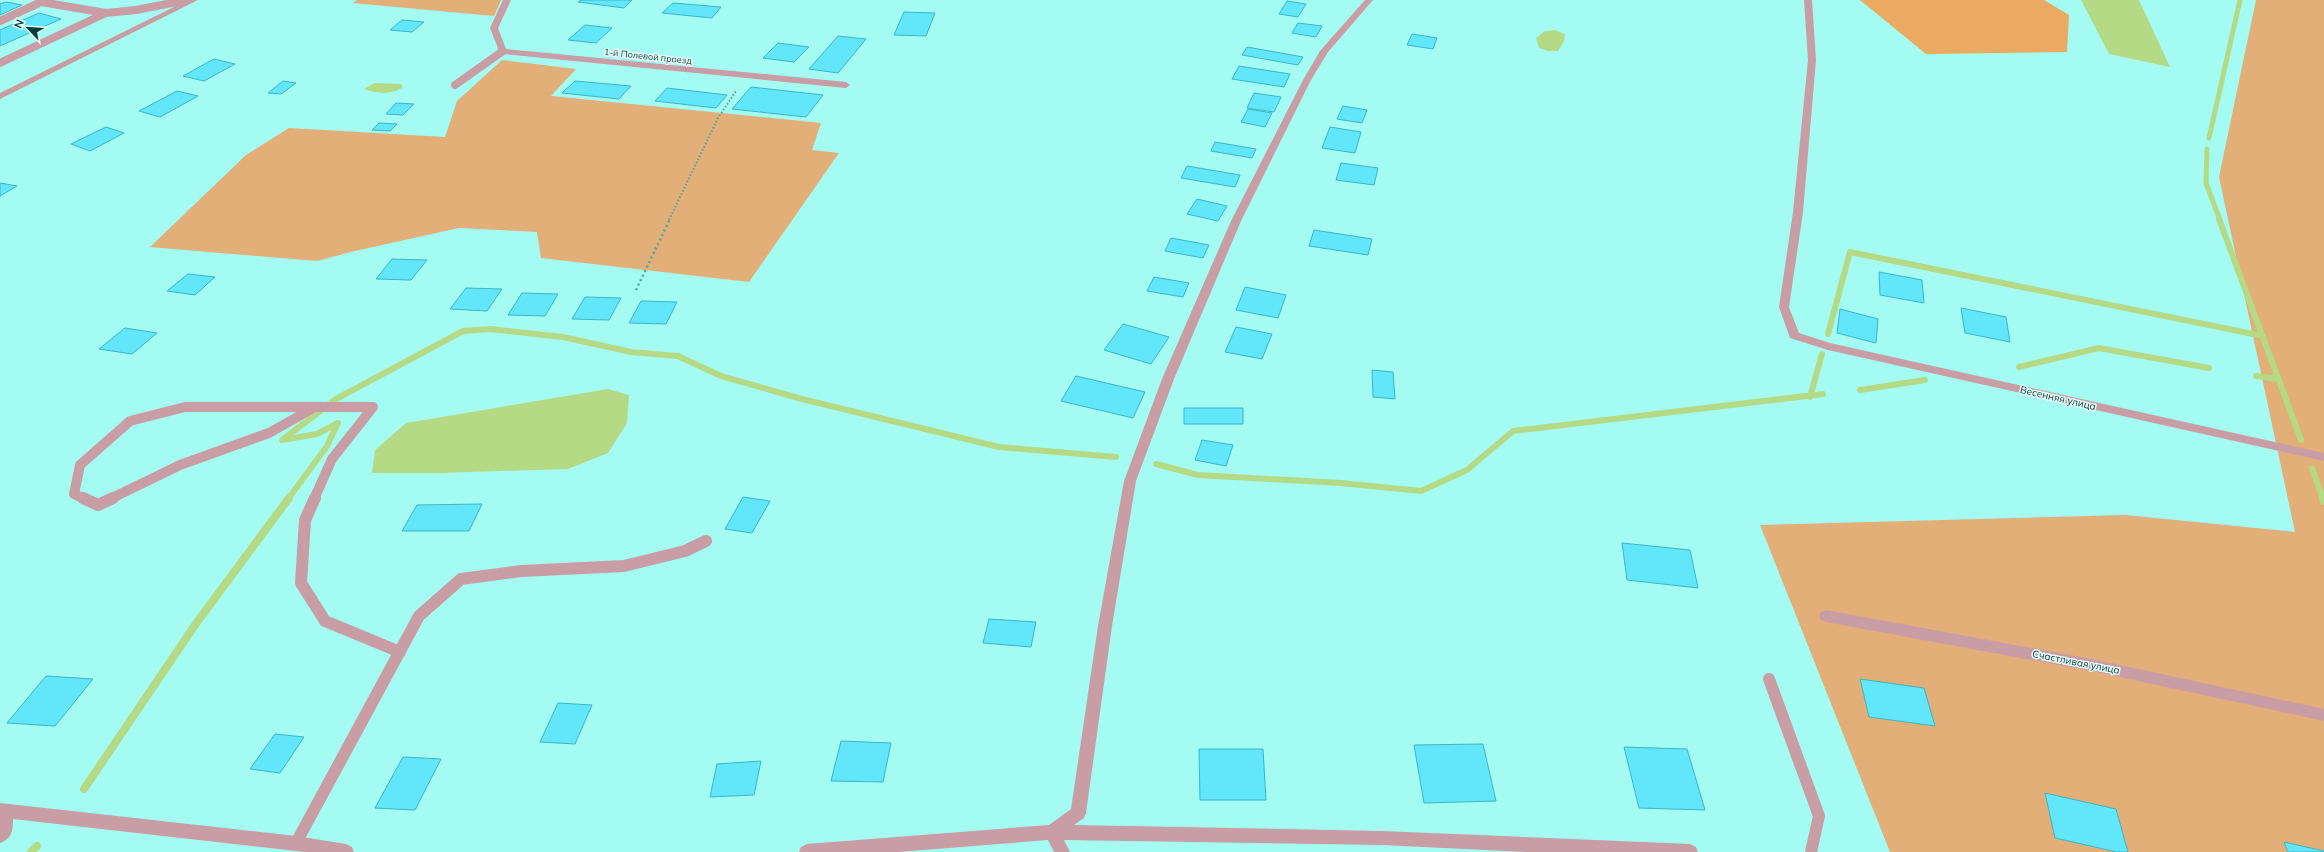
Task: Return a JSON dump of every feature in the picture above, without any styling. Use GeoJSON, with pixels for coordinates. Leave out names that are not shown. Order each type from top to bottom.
{"type":"FeatureCollection","features":[{"type":"Feature","properties":{"kind":"street"},"geometry":{"type":"LineString","coordinates":[[0,96],[194,0]]}},
{"type":"Feature","properties":{"kind":"street"},"geometry":{"type":"LineString","coordinates":[[503,52],[494,28],[507,0]]}},
{"type":"Feature","properties":{"kind":"street"},"geometry":{"type":"LineString","coordinates":[[1052,832],[1078,813],[1105,626],[1130,481],[1168,379],[1236,221],[1307,80],[1324,51],[1369,0]]}},
{"type":"Feature","properties":{"kind":"street","name":"Весенняя улица"},"geometry":{"type":"LineString","coordinates":[[1808,0],[1812,60],[1798,212],[1784,307],[1794,335],[1828,346],[2324,457]]}},
{"type":"Feature","properties":{"kind":"street","name":"1-й Полевой проезд"},"geometry":{"type":"LineString","coordinates":[[503,52],[846,85]]}},
{"type":"Feature","properties":{"kind":"street","name":"Счастливая улица"},"geometry":{"type":"LineString","coordinates":[[1826,616],[2097,666],[2324,715]]}},
{"type":"Feature","properties":{"kind":"street"},"geometry":{"type":"LineString","coordinates":[[0,836],[5,830],[3,811],[296,843],[346,852]]}},
{"type":"Feature","properties":{"kind":"street"},"geometry":{"type":"LineString","coordinates":[[1052,832],[1062,852]]}},
{"type":"Feature","properties":{"kind":"street"},"geometry":{"type":"LineString","coordinates":[[807,852],[1052,832],[1382,838],[1690,852]]}},
{"type":"Feature","properties":{"kind":"lane"},"geometry":{"type":"LineString","coordinates":[[0,21],[41,2],[106,13],[136,10],[187,0]]}},
{"type":"Feature","properties":{"kind":"lane"},"geometry":{"type":"LineString","coordinates":[[0,64],[106,13]]}},
{"type":"Feature","properties":{"kind":"lane"},"geometry":{"type":"LineString","coordinates":[[455,85],[503,52]]}},
{"type":"Feature","properties":{"kind":"lane"},"geometry":{"type":"LineString","coordinates":[[315,407],[269,433],[180,465],[98,505],[74,494],[80,465],[130,420],[185,407],[315,407],[372,407],[332,459],[305,520],[301,583],[325,621],[400,652]]}},
{"type":"Feature","properties":{"kind":"lane"},"geometry":{"type":"LineString","coordinates":[[296,843],[419,616],[461,578],[521,571],[624,566],[685,551],[706,541]]}},
{"type":"Feature","properties":{"kind":"lane"},"geometry":{"type":"LineString","coordinates":[[1769,679],[1819,816],[1811,852]]}},
{"type":"Feature","properties":{"kind":"path"},"geometry":{"type":"LineString","coordinates":[[636,290],[718,118],[725,105],[748,76]]}},
{"type":"Feature","properties":{"kind":"shaded area"},"geometry":{"type":"Polygon","coordinates":[[[357,0],[501,0],[494,16],[353,3],[357,0]]]}},
{"type":"Feature","properties":{"kind":"shaded area"},"geometry":{"type":"Polygon","coordinates":[[[1860,0],[2044,0],[2069,15],[2067,52],[1926,54],[1860,0]]]}},
{"type":"Feature","properties":{"kind":"shaded area"},"geometry":{"type":"Polygon","coordinates":[[[2081,0],[2139,0],[2170,67],[2109,54],[2081,0]]]}},
{"type":"Feature","properties":{"kind":"shaded area"},"geometry":{"type":"Polygon","coordinates":[[[2256,0],[2324,0],[2324,852],[1890,852],[1760,525],[2125,515],[2295,532],[2219,177],[2256,0]]]}},
{"type":"Feature","properties":{"kind":"shaded area"},"geometry":{"type":"Polygon","coordinates":[[[1555,30],[1565,34],[1564,41],[1558,51],[1548,51],[1539,48],[1536,38],[1545,31],[1555,30]]]}},
{"type":"Feature","properties":{"kind":"shaded area"},"geometry":{"type":"Polygon","coordinates":[[[502,60],[576,69],[551,96],[821,123],[812,150],[839,153],[749,282],[541,258],[537,232],[459,228],[317,261],[150,247],[246,155],[289,128],[445,137],[457,101],[502,60]]]}},
{"type":"Feature","properties":{"kind":"shaded area"},"geometry":{"type":"Polygon","coordinates":[[[374,83],[401,84],[403,87],[399,90],[384,93],[364,89],[374,83]]]}},
{"type":"Feature","properties":{"kind":"shaded area"},"geometry":{"type":"Polygon","coordinates":[[[608,389],[629,395],[627,423],[608,453],[568,469],[441,473],[372,473],[375,450],[406,423],[608,389]]]}},
{"type":"Feature","properties":{"kind":"building"},"geometry":{"type":"Polygon","coordinates":[[[581,0],[632,0],[624,8],[578,2],[581,0]]]}},
{"type":"Feature","properties":{"kind":"building"},"geometry":{"type":"Polygon","coordinates":[[[1287,1],[1306,4],[1298,17],[1279,14],[1287,1]]]}},
{"type":"Feature","properties":{"kind":"building"},"geometry":{"type":"Polygon","coordinates":[[[6,2],[22,5],[0,15],[0,4],[6,2]]]}},
{"type":"Feature","properties":{"kind":"building"},"geometry":{"type":"Polygon","coordinates":[[[673,3],[721,7],[712,18],[662,13],[673,3]]]}},
{"type":"Feature","properties":{"kind":"building"},"geometry":{"type":"Polygon","coordinates":[[[904,12],[935,13],[926,36],[894,35],[904,12]]]}},
{"type":"Feature","properties":{"kind":"building"},"geometry":{"type":"Polygon","coordinates":[[[39,13],[61,19],[0,46],[0,30],[39,13]]]}},
{"type":"Feature","properties":{"kind":"building"},"geometry":{"type":"Polygon","coordinates":[[[402,20],[424,22],[412,32],[390,30],[402,20]]]}},
{"type":"Feature","properties":{"kind":"building"},"geometry":{"type":"Polygon","coordinates":[[[1298,23],[1322,26],[1316,37],[1292,33],[1298,23]]]}},
{"type":"Feature","properties":{"kind":"building"},"geometry":{"type":"Polygon","coordinates":[[[585,25],[612,28],[596,43],[568,40],[585,25]]]}},
{"type":"Feature","properties":{"kind":"building"},"geometry":{"type":"Polygon","coordinates":[[[1412,34],[1437,38],[1433,49],[1407,45],[1412,34]]]}},
{"type":"Feature","properties":{"kind":"building"},"geometry":{"type":"Polygon","coordinates":[[[838,36],[866,39],[838,73],[809,69],[838,36]]]}},
{"type":"Feature","properties":{"kind":"building"},"geometry":{"type":"Polygon","coordinates":[[[778,43],[809,47],[794,62],[763,58],[778,43]]]}},
{"type":"Feature","properties":{"kind":"building"},"geometry":{"type":"Polygon","coordinates":[[[1247,47],[1303,57],[1298,65],[1242,55],[1247,47]]]}},
{"type":"Feature","properties":{"kind":"building"},"geometry":{"type":"Polygon","coordinates":[[[214,59],[235,64],[204,81],[183,76],[214,59]]]}},
{"type":"Feature","properties":{"kind":"building"},"geometry":{"type":"Polygon","coordinates":[[[1239,66],[1290,74],[1284,87],[1232,79],[1239,66]]]}},
{"type":"Feature","properties":{"kind":"building"},"geometry":{"type":"Polygon","coordinates":[[[283,81],[296,83],[281,94],[268,93],[283,81]]]}},
{"type":"Feature","properties":{"kind":"building"},"geometry":{"type":"Polygon","coordinates":[[[575,81],[631,86],[619,99],[562,93],[575,81]]]}},
{"type":"Feature","properties":{"kind":"building"},"geometry":{"type":"Polygon","coordinates":[[[751,87],[823,95],[806,117],[732,109],[751,87]]]}},
{"type":"Feature","properties":{"kind":"building"},"geometry":{"type":"Polygon","coordinates":[[[667,88],[727,95],[716,108],[655,101],[667,88]]]}},
{"type":"Feature","properties":{"kind":"building"},"geometry":{"type":"Polygon","coordinates":[[[177,91],[198,96],[160,117],[139,111],[177,91]]]}},
{"type":"Feature","properties":{"kind":"building"},"geometry":{"type":"Polygon","coordinates":[[[1254,93],[1281,97],[1274,112],[1247,108],[1254,93]]]}},
{"type":"Feature","properties":{"kind":"building"},"geometry":{"type":"Polygon","coordinates":[[[396,103],[414,104],[403,115],[386,114],[396,103]]]}},
{"type":"Feature","properties":{"kind":"building"},"geometry":{"type":"Polygon","coordinates":[[[1343,106],[1367,110],[1362,123],[1337,119],[1343,106]]]}},
{"type":"Feature","properties":{"kind":"building"},"geometry":{"type":"Polygon","coordinates":[[[1248,109],[1272,113],[1265,127],[1241,122],[1248,109]]]}},
{"type":"Feature","properties":{"kind":"building"},"geometry":{"type":"Polygon","coordinates":[[[379,123],[397,124],[390,131],[372,130],[379,123]]]}},
{"type":"Feature","properties":{"kind":"building"},"geometry":{"type":"Polygon","coordinates":[[[106,127],[124,133],[90,151],[71,144],[106,127]]]}},
{"type":"Feature","properties":{"kind":"building"},"geometry":{"type":"Polygon","coordinates":[[[1330,127],[1361,132],[1355,153],[1322,148],[1330,127]]]}},
{"type":"Feature","properties":{"kind":"building"},"geometry":{"type":"Polygon","coordinates":[[[1215,142],[1256,149],[1252,158],[1211,151],[1215,142]]]}},
{"type":"Feature","properties":{"kind":"building"},"geometry":{"type":"Polygon","coordinates":[[[1341,163],[1378,168],[1374,185],[1336,180],[1341,163]]]}},
{"type":"Feature","properties":{"kind":"building"},"geometry":{"type":"Polygon","coordinates":[[[1187,166],[1240,175],[1235,187],[1181,178],[1187,166]]]}},
{"type":"Feature","properties":{"kind":"building"},"geometry":{"type":"Polygon","coordinates":[[[0,183],[17,186],[0,196],[0,183]]]}},
{"type":"Feature","properties":{"kind":"building"},"geometry":{"type":"Polygon","coordinates":[[[1197,199],[1227,206],[1218,221],[1187,214],[1197,199]]]}},
{"type":"Feature","properties":{"kind":"building"},"geometry":{"type":"Polygon","coordinates":[[[1314,230],[1372,239],[1368,255],[1309,246],[1314,230]]]}},
{"type":"Feature","properties":{"kind":"building"},"geometry":{"type":"Polygon","coordinates":[[[1171,238],[1209,245],[1203,258],[1165,251],[1171,238]]]}},
{"type":"Feature","properties":{"kind":"building"},"geometry":{"type":"Polygon","coordinates":[[[392,259],[427,260],[411,280],[376,279],[392,259]]]}},
{"type":"Feature","properties":{"kind":"building"},"geometry":{"type":"Polygon","coordinates":[[[1879,272],[1922,280],[1924,303],[1880,295],[1879,272]]]}},
{"type":"Feature","properties":{"kind":"building"},"geometry":{"type":"Polygon","coordinates":[[[188,274],[215,277],[195,295],[167,291],[188,274]]]}},
{"type":"Feature","properties":{"kind":"building"},"geometry":{"type":"Polygon","coordinates":[[[1154,277],[1189,283],[1183,297],[1147,291],[1154,277]]]}},
{"type":"Feature","properties":{"kind":"building"},"geometry":{"type":"Polygon","coordinates":[[[1245,287],[1286,295],[1278,318],[1236,310],[1245,287]]]}},
{"type":"Feature","properties":{"kind":"building"},"geometry":{"type":"Polygon","coordinates":[[[466,288],[502,289],[487,311],[450,309],[466,288]]]}},
{"type":"Feature","properties":{"kind":"building"},"geometry":{"type":"Polygon","coordinates":[[[522,293],[558,294],[545,316],[508,315],[522,293]]]}},
{"type":"Feature","properties":{"kind":"building"},"geometry":{"type":"Polygon","coordinates":[[[585,297],[621,298],[609,320],[572,319],[585,297]]]}},
{"type":"Feature","properties":{"kind":"building"},"geometry":{"type":"Polygon","coordinates":[[[641,301],[677,302],[666,324],[629,323],[641,301]]]}},
{"type":"Feature","properties":{"kind":"building"},"geometry":{"type":"Polygon","coordinates":[[[1961,308],[2006,317],[2010,342],[1965,333],[1961,308]]]}},
{"type":"Feature","properties":{"kind":"building"},"geometry":{"type":"Polygon","coordinates":[[[1840,309],[1878,319],[1876,343],[1837,333],[1840,309]]]}},
{"type":"Feature","properties":{"kind":"building"},"geometry":{"type":"Polygon","coordinates":[[[1123,324],[1169,337],[1151,364],[1104,350],[1123,324]]]}},
{"type":"Feature","properties":{"kind":"building"},"geometry":{"type":"Polygon","coordinates":[[[1236,327],[1272,334],[1262,359],[1225,352],[1236,327]]]}},
{"type":"Feature","properties":{"kind":"building"},"geometry":{"type":"Polygon","coordinates":[[[125,328],[157,333],[132,354],[99,349],[125,328]]]}},
{"type":"Feature","properties":{"kind":"building"},"geometry":{"type":"Polygon","coordinates":[[[1372,370],[1393,372],[1395,399],[1373,397],[1372,370]]]}},
{"type":"Feature","properties":{"kind":"building"},"geometry":{"type":"Polygon","coordinates":[[[1076,376],[1145,392],[1133,418],[1061,401],[1076,376]]]}},
{"type":"Feature","properties":{"kind":"building"},"geometry":{"type":"Polygon","coordinates":[[[1184,408],[1243,408],[1243,424],[1184,424],[1184,408]]]}},
{"type":"Feature","properties":{"kind":"building"},"geometry":{"type":"Polygon","coordinates":[[[1202,440],[1233,445],[1226,466],[1195,460],[1202,440]]]}},
{"type":"Feature","properties":{"kind":"building"},"geometry":{"type":"Polygon","coordinates":[[[743,497],[770,501],[752,533],[725,529],[743,497]]]}},
{"type":"Feature","properties":{"kind":"building"},"geometry":{"type":"Polygon","coordinates":[[[482,504],[469,531],[402,531],[417,505],[482,504]]]}},
{"type":"Feature","properties":{"kind":"building"},"geometry":{"type":"Polygon","coordinates":[[[1622,543],[1690,550],[1698,588],[1627,580],[1622,543]]]}},
{"type":"Feature","properties":{"kind":"building"},"geometry":{"type":"Polygon","coordinates":[[[989,619],[1036,622],[1031,647],[983,643],[989,619]]]}},
{"type":"Feature","properties":{"kind":"building"},"geometry":{"type":"Polygon","coordinates":[[[46,676],[93,679],[55,726],[7,723],[46,676]]]}},
{"type":"Feature","properties":{"kind":"building"},"geometry":{"type":"Polygon","coordinates":[[[1860,679],[1924,688],[1935,726],[1869,717],[1860,679]]]}},
{"type":"Feature","properties":{"kind":"building"},"geometry":{"type":"Polygon","coordinates":[[[558,703],[592,705],[575,744],[540,742],[558,703]]]}},
{"type":"Feature","properties":{"kind":"building"},"geometry":{"type":"Polygon","coordinates":[[[275,734],[304,737],[280,773],[250,769],[275,734]]]}},
{"type":"Feature","properties":{"kind":"building"},"geometry":{"type":"Polygon","coordinates":[[[841,741],[891,743],[883,782],[831,781],[841,741]]]}},
{"type":"Feature","properties":{"kind":"building"},"geometry":{"type":"Polygon","coordinates":[[[1483,744],[1496,801],[1424,803],[1414,745],[1483,744]]]}},
{"type":"Feature","properties":{"kind":"building"},"geometry":{"type":"Polygon","coordinates":[[[1624,747],[1687,749],[1705,810],[1639,808],[1624,747]]]}},
{"type":"Feature","properties":{"kind":"building"},"geometry":{"type":"Polygon","coordinates":[[[1199,749],[1263,749],[1266,800],[1200,800],[1199,749]]]}},
{"type":"Feature","properties":{"kind":"building"},"geometry":{"type":"Polygon","coordinates":[[[403,757],[441,759],[415,810],[375,808],[403,757]]]}},
{"type":"Feature","properties":{"kind":"building"},"geometry":{"type":"Polygon","coordinates":[[[761,761],[754,795],[710,797],[717,764],[761,761]]]}},
{"type":"Feature","properties":{"kind":"building"},"geometry":{"type":"Polygon","coordinates":[[[2045,793],[2116,809],[2128,852],[2117,852],[2055,838],[2045,793]]]}},
{"type":"Feature","properties":{"kind":"building"},"geometry":{"type":"Polygon","coordinates":[[[2284,842],[2324,851],[2324,852],[2288,852],[2284,842]]]}},
{"type":"Feature","properties":{"kind":"waterway"},"geometry":{"type":"LineString","coordinates":[[2209,138],[2240,0]]}},
{"type":"Feature","properties":{"kind":"waterway"},"geometry":{"type":"LineString","coordinates":[[2207,149],[2206,183],[2220,220]]}},
{"type":"Feature","properties":{"kind":"waterway"},"geometry":{"type":"LineString","coordinates":[[2219,219],[2262,336]]}},
{"type":"Feature","properties":{"kind":"waterway"},"geometry":{"type":"LineString","coordinates":[[1828,334],[1850,252],[2262,336]]}},
{"type":"Feature","properties":{"kind":"waterway"},"geometry":{"type":"LineString","coordinates":[[288,499],[327,446],[338,423],[317,434],[282,440],[336,399],[463,331],[490,329],[563,337],[631,352],[678,356],[721,376],[802,399],[999,447],[1116,457]]}},
{"type":"Feature","properties":{"kind":"waterway"},"geometry":{"type":"LineString","coordinates":[[2262,336],[2278,379]]}},
{"type":"Feature","properties":{"kind":"waterway"},"geometry":{"type":"LineString","coordinates":[[2019,367],[2099,348],[2209,368]]}},
{"type":"Feature","properties":{"kind":"waterway"},"geometry":{"type":"LineString","coordinates":[[1810,396],[1822,354]]}},
{"type":"Feature","properties":{"kind":"waterway"},"geometry":{"type":"LineString","coordinates":[[2256,376],[2278,379]]}},
{"type":"Feature","properties":{"kind":"waterway"},"geometry":{"type":"LineString","coordinates":[[2278,379],[2301,440]]}},
{"type":"Feature","properties":{"kind":"waterway"},"geometry":{"type":"LineString","coordinates":[[1860,390],[1925,380]]}},
{"type":"Feature","properties":{"kind":"waterway"},"geometry":{"type":"LineString","coordinates":[[1810,396],[1823,394]]}},
{"type":"Feature","properties":{"kind":"waterway"},"geometry":{"type":"LineString","coordinates":[[1156,464],[1198,475],[1341,483],[1421,491],[1467,470],[1513,431],[1810,396]]}},
{"type":"Feature","properties":{"kind":"waterway"},"geometry":{"type":"LineString","coordinates":[[2312,468],[2323,499]]}},
{"type":"Feature","properties":{"kind":"waterway"},"geometry":{"type":"LineString","coordinates":[[84,789],[195,625],[289,498]]}},
{"type":"Feature","properties":{"kind":"waterway"},"geometry":{"type":"LineString","coordinates":[[31,852],[37,846]]}}]}
